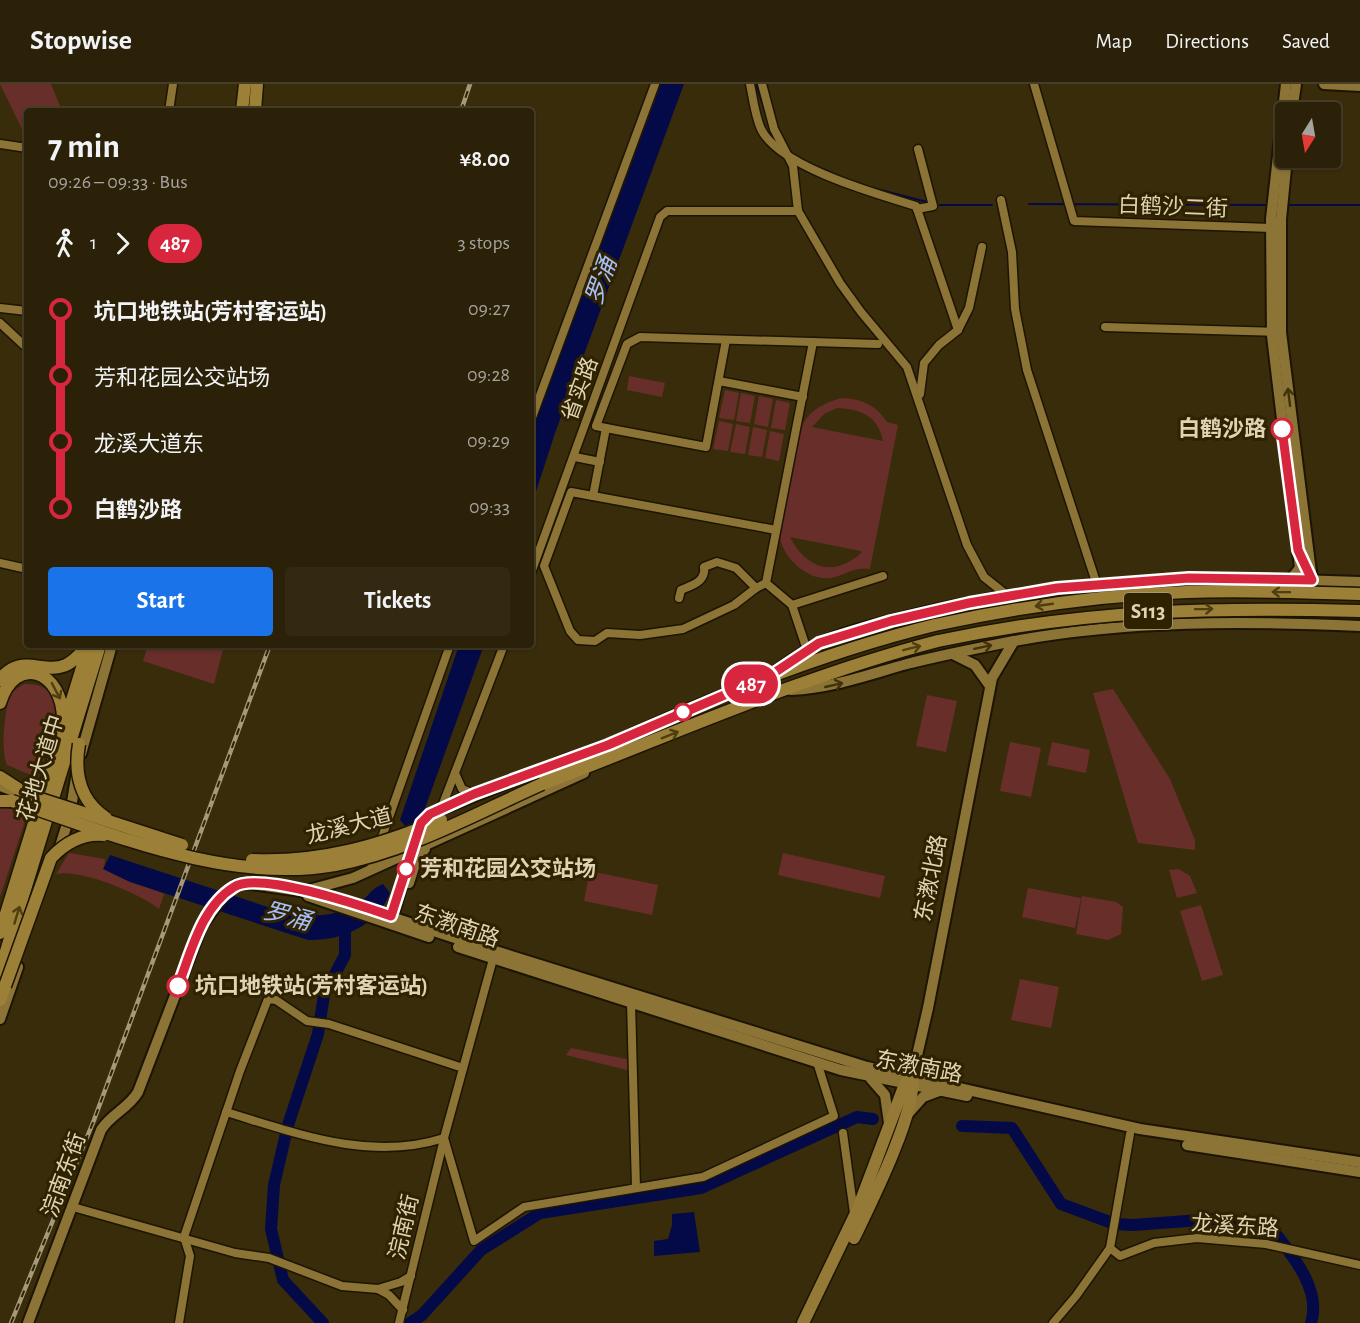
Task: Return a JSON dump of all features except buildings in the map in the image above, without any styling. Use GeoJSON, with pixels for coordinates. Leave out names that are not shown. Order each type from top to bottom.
{"type":"FeatureCollection","features":[{"type":"Feature","properties":{"kind":"main road"},"geometry":{"type":"LineString","coordinates":[[242,108],[245,84]]}},
{"type":"Feature","properties":{"kind":"main road"},"geometry":{"type":"LineString","coordinates":[[255,108],[257,84]]}},
{"type":"Feature","properties":{"kind":"main road","name":"龙溪大道"},"geometry":{"type":"LineString","coordinates":[[4,799],[241,866],[289,869],[334,865],[369,857],[410,842],[540,781],[608,745],[771,675],[862,644],[935,625],[1041,605],[1116,596],[1188,592],[1360,594]]}},
{"type":"Feature","properties":{"kind":"main road","name":"龙溪大道"},"geometry":{"type":"LineString","coordinates":[[540,781],[616,757],[776,691],[854,664],[938,642],[1032,624],[1128,612],[1200,609],[1360,611]]}},
{"type":"Feature","properties":{"kind":"main road"},"geometry":{"type":"LineString","coordinates":[[0,680],[4,674],[25,665],[54,668],[67,664],[85,648]]}},
{"type":"Feature","properties":{"kind":"main road","name":"花地大道中"},"geometry":{"type":"LineString","coordinates":[[0,933],[87,648]]}},
{"type":"Feature","properties":{"kind":"main road","name":"花地大道中"},"geometry":{"type":"LineString","coordinates":[[0,971],[99,648]]}},
{"type":"Feature","properties":{"kind":"main road"},"geometry":{"type":"LineString","coordinates":[[105,648],[79,744],[76,765],[83,792],[102,815],[127,834]]}},
{"type":"Feature","properties":{"kind":"main road"},"geometry":{"type":"LineString","coordinates":[[0,703],[8,684],[15,678],[29,674],[45,677],[57,688],[61,697],[63,731]]}},
{"type":"Feature","properties":{"kind":"main road"},"geometry":{"type":"LineString","coordinates":[[0,777],[28,795]]}},
{"type":"Feature","properties":{"kind":"main road","name":"龙溪大道"},"geometry":{"type":"LineString","coordinates":[[28,795],[127,834]]}},
{"type":"Feature","properties":{"kind":"main road"},"geometry":{"type":"LineString","coordinates":[[0,1000],[51,858],[68,843],[84,836],[127,834]]}},
{"type":"Feature","properties":{"kind":"main road"},"geometry":{"type":"LineString","coordinates":[[0,903],[19,876]]}},
{"type":"Feature","properties":{"kind":"main road","name":"东漖北路"},"geometry":{"type":"LineString","coordinates":[[812,1323],[865,1215],[905,1118],[910,1082]]}},
{"type":"Feature","properties":{"kind":"main road","name":"东漖北路"},"geometry":{"type":"LineString","coordinates":[[803,1323],[855,1217],[910,1082]]}},
{"type":"Feature","properties":{"kind":"street"},"geometry":{"type":"LineString","coordinates":[[169,108],[173,84]]}},
{"type":"Feature","properties":{"kind":"street"},"geometry":{"type":"LineString","coordinates":[[534,412],[655,84]]}},
{"type":"Feature","properties":{"kind":"street"},"geometry":{"type":"LineString","coordinates":[[750,84],[762,130],[789,158],[868,191],[916,206],[958,330]]}},
{"type":"Feature","properties":{"kind":"street"},"geometry":{"type":"LineString","coordinates":[[762,84],[774,129],[793,166],[798,211],[840,283],[907,367],[967,545],[984,577],[1008,596]]}},
{"type":"Feature","properties":{"kind":"street","name":"白鹤沙二街"},"geometry":{"type":"LineString","coordinates":[[1034,84],[1074,221],[1274,222]]}},
{"type":"Feature","properties":{"kind":"street"},"geometry":{"type":"LineString","coordinates":[[1286,84],[1279,187],[1274,222],[1276,332],[1300,568],[1291,579]]}},
{"type":"Feature","properties":{"kind":"street"},"geometry":{"type":"LineString","coordinates":[[1294,102],[1296,84]]}},
{"type":"Feature","properties":{"kind":"street"},"geometry":{"type":"LineString","coordinates":[[1324,84],[1360,86]]}},
{"type":"Feature","properties":{"kind":"street"},"geometry":{"type":"LineString","coordinates":[[0,144],[24,148]]}},
{"type":"Feature","properties":{"kind":"street"},"geometry":{"type":"LineString","coordinates":[[917,209],[933,206],[918,149]]}},
{"type":"Feature","properties":{"kind":"street"},"geometry":{"type":"LineString","coordinates":[[1279,187],[1284,168]]}},
{"type":"Feature","properties":{"kind":"street"},"geometry":{"type":"LineString","coordinates":[[1001,200],[1012,252],[1015,309],[1027,370],[1097,585]]}},
{"type":"Feature","properties":{"kind":"street","name":"省实路"},"geometry":{"type":"LineString","coordinates":[[534,565],[660,217],[668,211],[798,211]]}},
{"type":"Feature","properties":{"kind":"street"},"geometry":{"type":"LineString","coordinates":[[919,398],[924,363],[939,345],[958,330],[969,308],[982,247]]}},
{"type":"Feature","properties":{"kind":"street"},"geometry":{"type":"LineString","coordinates":[[0,308],[24,311]]}},
{"type":"Feature","properties":{"kind":"street"},"geometry":{"type":"LineString","coordinates":[[0,323],[24,345]]}},
{"type":"Feature","properties":{"kind":"street"},"geometry":{"type":"LineString","coordinates":[[1105,327],[1276,332]]}},
{"type":"Feature","properties":{"kind":"street"},"geometry":{"type":"LineString","coordinates":[[1276,332],[1310,559],[1313,624]]}},
{"type":"Feature","properties":{"kind":"street"},"geometry":{"type":"LineString","coordinates":[[726,340],[706,447],[596,426],[627,344],[640,337],[878,344]]}},
{"type":"Feature","properties":{"kind":"street"},"geometry":{"type":"LineString","coordinates":[[766,583],[813,342]]}},
{"type":"Feature","properties":{"kind":"street"},"geometry":{"type":"LineString","coordinates":[[719,381],[803,397]]}},
{"type":"Feature","properties":{"kind":"street"},"geometry":{"type":"LineString","coordinates":[[593,496],[606,428]]}},
{"type":"Feature","properties":{"kind":"street"},"geometry":{"type":"LineString","coordinates":[[575,457],[600,462]]}},
{"type":"Feature","properties":{"kind":"street"},"geometry":{"type":"LineString","coordinates":[[766,583],[734,605],[682,629],[639,635],[607,633],[595,642],[578,640],[570,631],[544,566],[571,492],[776,530]]}},
{"type":"Feature","properties":{"kind":"street"},"geometry":{"type":"LineString","coordinates":[[1298,550],[1312,580]]}},
{"type":"Feature","properties":{"kind":"street"},"geometry":{"type":"LineString","coordinates":[[1310,559],[1318,571],[1332,581]]}},
{"type":"Feature","properties":{"kind":"street"},"geometry":{"type":"LineString","coordinates":[[679,598],[681,590],[699,582],[703,577],[704,567],[717,562],[736,568],[756,588]]}},
{"type":"Feature","properties":{"kind":"street"},"geometry":{"type":"LineString","coordinates":[[0,563],[24,568]]}},
{"type":"Feature","properties":{"kind":"street"},"geometry":{"type":"LineString","coordinates":[[792,605],[883,576]]}},
{"type":"Feature","properties":{"kind":"street"},"geometry":{"type":"LineString","coordinates":[[771,675],[807,650],[828,640],[891,621],[1008,596],[1063,588],[1189,578],[1360,582]]}},
{"type":"Feature","properties":{"kind":"street"},"geometry":{"type":"LineString","coordinates":[[766,583],[792,605],[807,650]]}},
{"type":"Feature","properties":{"kind":"street"},"geometry":{"type":"LineString","coordinates":[[1063,588],[1071,602],[1072,633]]}},
{"type":"Feature","properties":{"kind":"street"},"geometry":{"type":"LineString","coordinates":[[776,691],[828,687],[952,654],[1014,641],[1072,633],[1200,622],[1360,626]]}},
{"type":"Feature","properties":{"kind":"street","name":"东漖北路"},"geometry":{"type":"LineString","coordinates":[[910,1082],[928,1008],[990,686],[996,667],[1014,641]]}},
{"type":"Feature","properties":{"kind":"street"},"geometry":{"type":"LineString","coordinates":[[0,1019],[63,837],[80,756],[111,648]]}},
{"type":"Feature","properties":{"kind":"street"},"geometry":{"type":"LineString","coordinates":[[370,871],[449,648]]}},
{"type":"Feature","properties":{"kind":"street"},"geometry":{"type":"LineString","coordinates":[[387,918],[417,858],[427,846],[426,829],[439,810],[455,773],[503,648]]}},
{"type":"Feature","properties":{"kind":"street"},"geometry":{"type":"LineString","coordinates":[[952,654],[975,665],[990,686]]}},
{"type":"Feature","properties":{"kind":"street"},"geometry":{"type":"LineString","coordinates":[[387,918],[421,823],[439,810],[474,794],[608,745]]}},
{"type":"Feature","properties":{"kind":"street"},"geometry":{"type":"LineString","coordinates":[[297,890],[332,885],[370,871],[552,790],[616,757]]}},
{"type":"Feature","properties":{"kind":"street"},"geometry":{"type":"LineString","coordinates":[[455,773],[462,789],[474,794]]}},
{"type":"Feature","properties":{"kind":"street","name":"龙溪大道"},"geometry":{"type":"LineString","coordinates":[[0,786],[28,795]]}},
{"type":"Feature","properties":{"kind":"street","name":"浣南东街"},"geometry":{"type":"LineString","coordinates":[[28,1323],[101,1130],[105,1123],[131,1104],[138,1092],[197,936],[208,916],[230,889],[244,883],[297,890]]}},
{"type":"Feature","properties":{"kind":"street","name":"东漖南路"},"geometry":{"type":"LineString","coordinates":[[297,890],[941,1091],[1130,1134],[1360,1172]]}},
{"type":"Feature","properties":{"kind":"street","name":"东漖南路"},"geometry":{"type":"LineString","coordinates":[[387,918],[493,959],[868,1077],[910,1082],[1140,1129],[1360,1162]]}},
{"type":"Feature","properties":{"kind":"street","name":"浣南街"},"geometry":{"type":"LineString","coordinates":[[399,1323],[444,1138],[493,959]]}},
{"type":"Feature","properties":{"kind":"street"},"geometry":{"type":"LineString","coordinates":[[179,1323],[190,1256],[184,1237],[226,1112],[268,999],[276,1000],[307,1021],[330,1024],[463,1068]]}},
{"type":"Feature","properties":{"kind":"street"},"geometry":{"type":"LineString","coordinates":[[631,1002],[636,1188]]}},
{"type":"Feature","properties":{"kind":"street"},"geometry":{"type":"LineString","coordinates":[[226,1112],[312,1138],[366,1147],[420,1144],[444,1138],[474,1241],[524,1207],[704,1177],[834,1116],[817,1062]]}},
{"type":"Feature","properties":{"kind":"street"},"geometry":{"type":"LineString","coordinates":[[868,1077],[878,1083],[885,1095],[890,1128]]}},
{"type":"Feature","properties":{"kind":"street"},"geometry":{"type":"LineString","coordinates":[[905,1118],[923,1097],[941,1091]]}},
{"type":"Feature","properties":{"kind":"street"},"geometry":{"type":"LineString","coordinates":[[843,1133],[855,1217]]}},
{"type":"Feature","properties":{"kind":"street"},"geometry":{"type":"LineString","coordinates":[[1053,1323],[1076,1296],[1110,1248],[1114,1236],[1130,1134]]}},
{"type":"Feature","properties":{"kind":"street"},"geometry":{"type":"LineString","coordinates":[[73,1207],[235,1253],[269,1258],[342,1286],[378,1289],[389,1295],[403,1310]]}},
{"type":"Feature","properties":{"kind":"street","name":"龙溪东路"},"geometry":{"type":"LineString","coordinates":[[1110,1248],[1120,1256],[1154,1243],[1197,1238],[1266,1244],[1360,1265]]}},
{"type":"Feature","properties":{"kind":"street"},"geometry":{"type":"LineString","coordinates":[[378,1289],[411,1276]]}},
{"type":"Feature","properties":{"kind":"shaded area"},"geometry":{"type":"Polygon","coordinates":[[[0,84],[51,84],[61,108],[24,108],[24,131],[0,84]]]}},
{"type":"Feature","properties":{"kind":"shaded area"},"geometry":{"type":"Polygon","coordinates":[[[629,376],[665,383],[662,397],[627,390],[629,376]]]}},
{"type":"Feature","properties":{"kind":"shaded area"},"geometry":{"type":"Polygon","coordinates":[[[725,390],[739,393],[734,420],[719,418],[725,390]]]}},
{"type":"Feature","properties":{"kind":"shaded area"},"geometry":{"type":"Polygon","coordinates":[[[741,393],[755,396],[750,423],[736,421],[741,393]]]}},
{"type":"Feature","properties":{"kind":"shaded area"},"geometry":{"type":"Polygon","coordinates":[[[759,396],[773,399],[768,427],[754,424],[759,396]]]}},
{"type":"Feature","properties":{"kind":"shaded area"},"geometry":{"type":"Polygon","coordinates":[[[842,398],[856,400],[873,407],[887,422],[898,425],[870,569],[854,570],[831,578],[822,578],[801,569],[794,562],[784,549],[780,535],[789,480],[802,426],[809,415],[824,404],[842,398]],[[837,408],[824,414],[812,427],[883,441],[881,432],[873,420],[861,412],[837,408]],[[790,537],[804,556],[822,566],[842,565],[862,552],[861,551],[790,537]]]}},
{"type":"Feature","properties":{"kind":"shaded area"},"geometry":{"type":"Polygon","coordinates":[[[776,400],[790,403],[785,430],[771,428],[776,400]]]}},
{"type":"Feature","properties":{"kind":"shaded area"},"geometry":{"type":"Polygon","coordinates":[[[719,421],[733,424],[728,451],[713,449],[719,421]]]}},
{"type":"Feature","properties":{"kind":"shaded area"},"geometry":{"type":"Polygon","coordinates":[[[736,424],[750,427],[745,454],[730,452],[736,424]]]}},
{"type":"Feature","properties":{"kind":"shaded area"},"geometry":{"type":"Polygon","coordinates":[[[753,427],[767,430],[762,457],[748,455],[753,427]]]}},
{"type":"Feature","properties":{"kind":"shaded area"},"geometry":{"type":"Polygon","coordinates":[[[770,431],[784,434],[779,461],[765,458],[770,431]]]}},
{"type":"Feature","properties":{"kind":"shaded area"},"geometry":{"type":"Polygon","coordinates":[[[147,648],[223,648],[214,684],[143,661],[147,648]]]}},
{"type":"Feature","properties":{"kind":"shaded area"},"geometry":{"type":"Polygon","coordinates":[[[24,684],[41,686],[51,694],[55,705],[52,735],[38,778],[7,765],[5,758],[4,729],[10,693],[24,684]]]}},
{"type":"Feature","properties":{"kind":"shaded area"},"geometry":{"type":"Polygon","coordinates":[[[1113,689],[1170,779],[1195,840],[1195,850],[1138,843],[1093,693],[1113,689]]]}},
{"type":"Feature","properties":{"kind":"shaded area"},"geometry":{"type":"Polygon","coordinates":[[[927,695],[957,701],[946,752],[916,746],[927,695]]]}},
{"type":"Feature","properties":{"kind":"shaded area"},"geometry":{"type":"Polygon","coordinates":[[[1010,742],[1041,748],[1031,797],[1000,791],[1010,742]]]}},
{"type":"Feature","properties":{"kind":"shaded area"},"geometry":{"type":"Polygon","coordinates":[[[1052,742],[1090,750],[1086,773],[1047,765],[1052,742]]]}},
{"type":"Feature","properties":{"kind":"shaded area"},"geometry":{"type":"Polygon","coordinates":[[[0,807],[28,812],[0,897],[0,807]]]}},
{"type":"Feature","properties":{"kind":"shaded area"},"geometry":{"type":"Polygon","coordinates":[[[69,853],[105,859],[104,869],[164,894],[159,909],[138,896],[109,884],[80,875],[56,874],[69,853]]]}},
{"type":"Feature","properties":{"kind":"shaded area"},"geometry":{"type":"Polygon","coordinates":[[[783,853],[885,876],[880,898],[778,875],[783,853]]]}},
{"type":"Feature","properties":{"kind":"shaded area"},"geometry":{"type":"Polygon","coordinates":[[[1179,869],[1190,876],[1197,893],[1177,898],[1169,870],[1179,869]]]}},
{"type":"Feature","properties":{"kind":"shaded area"},"geometry":{"type":"Polygon","coordinates":[[[590,871],[658,885],[652,915],[584,901],[590,871]]]}},
{"type":"Feature","properties":{"kind":"shaded area"},"geometry":{"type":"Polygon","coordinates":[[[1028,888],[1081,898],[1075,928],[1022,917],[1028,888]]]}},
{"type":"Feature","properties":{"kind":"shaded area"},"geometry":{"type":"Polygon","coordinates":[[[1082,896],[1116,902],[1123,907],[1121,934],[1108,940],[1076,934],[1082,896]]]}},
{"type":"Feature","properties":{"kind":"shaded area"},"geometry":{"type":"Polygon","coordinates":[[[1201,905],[1223,975],[1202,981],[1180,911],[1201,905]]]}},
{"type":"Feature","properties":{"kind":"shaded area"},"geometry":{"type":"Polygon","coordinates":[[[1020,979],[1059,987],[1051,1028],[1011,1020],[1020,979]]]}},
{"type":"Feature","properties":{"kind":"shaded area"},"geometry":{"type":"Polygon","coordinates":[[[571,1048],[631,1060],[631,1071],[566,1055],[571,1048]]]}},
{"type":"Feature","properties":{"kind":"water","name":"罗涌"},"geometry":{"type":"Polygon","coordinates":[[[661,84],[684,84],[555,433],[534,498],[534,426],[661,84]]]}},
{"type":"Feature","properties":{"kind":"water"},"geometry":{"type":"Polygon","coordinates":[[[458,648],[483,648],[420,820],[405,826],[400,820],[458,648]]]}},
{"type":"Feature","properties":{"kind":"water","name":"罗涌"},"geometry":{"type":"Polygon","coordinates":[[[110,855],[294,914],[336,913],[356,905],[383,884],[390,893],[384,905],[367,923],[333,938],[308,940],[130,882],[103,869],[110,855]]]}},
{"type":"Feature","properties":{"kind":"water"},"geometry":{"type":"Polygon","coordinates":[[[694,1212],[700,1252],[654,1256],[654,1241],[668,1239],[672,1214],[694,1212]]]}},
{"type":"Feature","properties":{"kind":"waterway"},"geometry":{"type":"LineString","coordinates":[[756,84],[771,130]]}},
{"type":"Feature","properties":{"kind":"waterway"},"geometry":{"type":"LineString","coordinates":[[823,169],[834,174]]}},
{"type":"Feature","properties":{"kind":"waterway"},"geometry":{"type":"LineString","coordinates":[[865,186],[927,202]]}},
{"type":"Feature","properties":{"kind":"waterway"},"geometry":{"type":"LineString","coordinates":[[1029,204],[1269,205]]}},
{"type":"Feature","properties":{"kind":"waterway"},"geometry":{"type":"LineString","coordinates":[[940,205],[992,205]]}},
{"type":"Feature","properties":{"kind":"waterway"},"geometry":{"type":"LineString","coordinates":[[1286,205],[1360,205]]}},
{"type":"Feature","properties":{"kind":"waterway"},"geometry":{"type":"LineString","coordinates":[[323,1323],[283,1280],[271,1229],[274,1185],[288,1125],[318,1034],[324,995],[345,955],[345,922]]}},
{"type":"Feature","properties":{"kind":"waterway"},"geometry":{"type":"LineString","coordinates":[[410,1323],[422,1315],[481,1250],[540,1213],[701,1188],[857,1117],[873,1119]]}},
{"type":"Feature","properties":{"kind":"waterway"},"geometry":{"type":"LineString","coordinates":[[962,1126],[1012,1128],[1061,1204],[1115,1224],[1133,1225],[1214,1219],[1272,1229],[1296,1261],[1309,1285],[1313,1310],[1311,1323]]}},
{"type":"Feature","properties":{"kind":"railway"},"geometry":{"type":"LineString","coordinates":[[462,108],[470,84]]}},
{"type":"Feature","properties":{"kind":"railway"},"geometry":{"type":"LineString","coordinates":[[11,1323],[94,1120],[269,648]]}},
{"type":"Feature","properties":{"kind":"bus line","name":"487"},"geometry":{"type":"LineString","coordinates":[[178,986],[202,925],[224,895],[236,885],[266,884],[322,894],[391,916],[416,835],[421,823],[430,814],[474,794],[608,745],[771,675],[819,643],[929,611],[1040,591],[1189,578],[1312,580],[1298,550],[1282,429]]}},
{"type":"Feature","properties":{"kind":"place","name":"白鹤沙路"},"geometry":{"type":"Point","coordinates":[1282,429]}},
{"type":"Feature","properties":{"kind":"place","name":"芳和花园公交站场"},"geometry":{"type":"Point","coordinates":[406,869]}},
{"type":"Feature","properties":{"kind":"place","name":"坑口地铁站(芳村客运站)"},"geometry":{"type":"Point","coordinates":[178,986]}}]}
